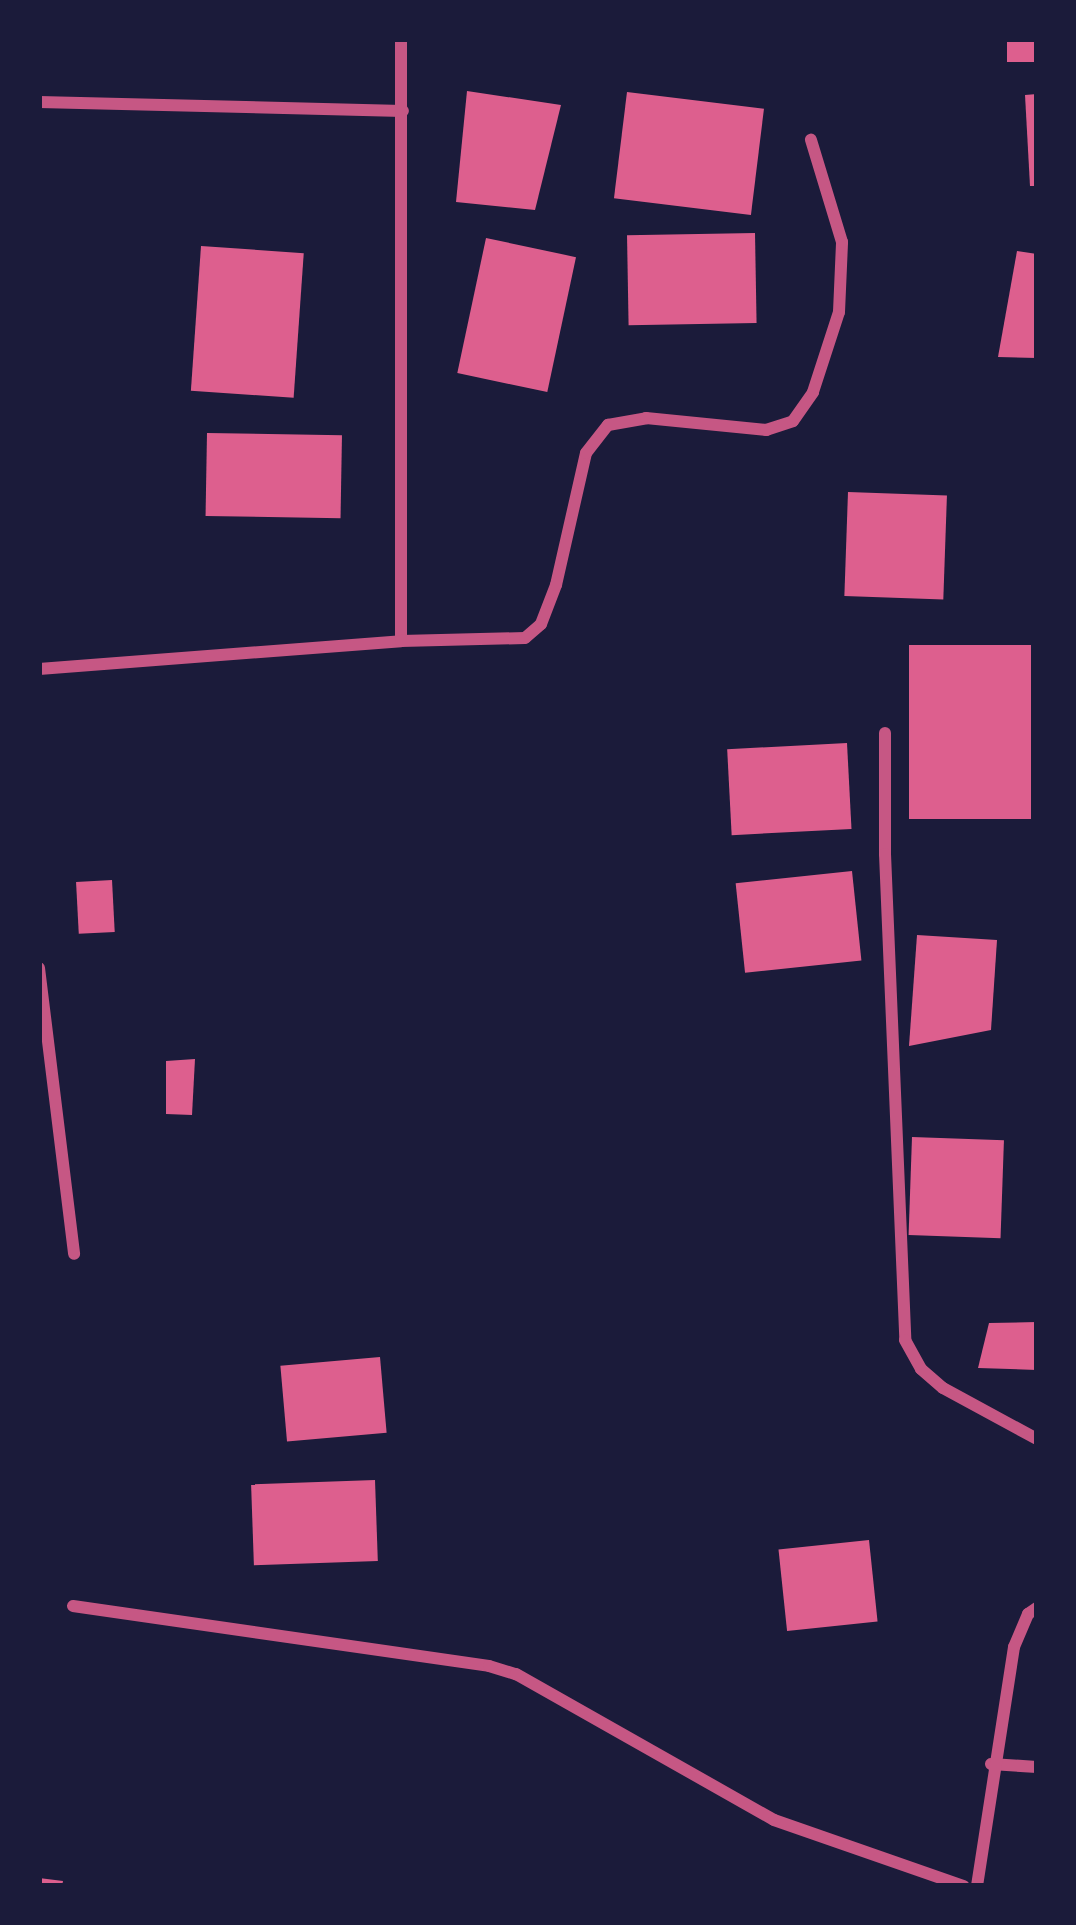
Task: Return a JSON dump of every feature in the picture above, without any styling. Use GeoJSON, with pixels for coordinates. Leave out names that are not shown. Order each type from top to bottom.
{"type":"FeatureCollection","features":[{"type":"Feature","properties":{"kind":"street"},"geometry":{"type":"LineString","coordinates":[[401,39],[401,641]]}},
{"type":"Feature","properties":{"kind":"street"},"geometry":{"type":"LineString","coordinates":[[39,102],[403,112]]}},
{"type":"Feature","properties":{"kind":"street"},"geometry":{"type":"LineString","coordinates":[[39,669],[401,641],[525,638],[541,624],[556,585],[586,452],[608,425],[646,418],[766,430],[793,421],[813,392],[839,311],[842,242],[811,140]]}},
{"type":"Feature","properties":{"kind":"street"},"geometry":{"type":"LineString","coordinates":[[885,733],[885,878],[905,1340],[921,1369],[943,1388],[1037,1439]]}},
{"type":"Feature","properties":{"kind":"street"},"geometry":{"type":"LineString","coordinates":[[39,968],[74,1254]]}},
{"type":"Feature","properties":{"kind":"street"},"geometry":{"type":"LineString","coordinates":[[73,1606],[516,1674],[774,1820],[964,1886]]}},
{"type":"Feature","properties":{"kind":"street"},"geometry":{"type":"LineString","coordinates":[[976,1886],[1014,1647],[1028,1614],[1037,1608]]}},
{"type":"Feature","properties":{"kind":"street"},"geometry":{"type":"LineString","coordinates":[[992,1764],[1037,1767]]}},
{"type":"Feature","properties":{"kind":"building"},"geometry":{"type":"Polygon","coordinates":[[[1007,39],[1037,39],[1037,62],[1007,62],[1007,39]]]}},
{"type":"Feature","properties":{"kind":"building"},"geometry":{"type":"Polygon","coordinates":[[[467,91],[561,105],[535,210],[456,202],[467,91]]]}},
{"type":"Feature","properties":{"kind":"building"},"geometry":{"type":"Polygon","coordinates":[[[627,92],[764,109],[751,215],[614,198],[627,92]]]}},
{"type":"Feature","properties":{"kind":"building"},"geometry":{"type":"Polygon","coordinates":[[[1037,94],[1037,186],[1030,186],[1025,95],[1037,94]]]}},
{"type":"Feature","properties":{"kind":"building"},"geometry":{"type":"Polygon","coordinates":[[[755,233],[757,323],[629,325],[627,235],[755,233]]]}},
{"type":"Feature","properties":{"kind":"building"},"geometry":{"type":"Polygon","coordinates":[[[486,238],[576,257],[547,392],[457,373],[486,238]]]}},
{"type":"Feature","properties":{"kind":"building"},"geometry":{"type":"Polygon","coordinates":[[[201,246],[304,253],[294,398],[191,391],[201,246]]]}},
{"type":"Feature","properties":{"kind":"building"},"geometry":{"type":"Polygon","coordinates":[[[1017,251],[1037,254],[1037,358],[998,357],[1017,251]]]}},
{"type":"Feature","properties":{"kind":"building"},"geometry":{"type":"Polygon","coordinates":[[[207,433],[342,435],[341,518],[206,516],[207,433]]]}},
{"type":"Feature","properties":{"kind":"building"},"geometry":{"type":"Polygon","coordinates":[[[848,492],[947,495],[943,599],[844,596],[848,492]]]}},
{"type":"Feature","properties":{"kind":"building"},"geometry":{"type":"Polygon","coordinates":[[[909,645],[1031,645],[1031,819],[909,819],[909,645]]]}},
{"type":"Feature","properties":{"kind":"building"},"geometry":{"type":"Polygon","coordinates":[[[847,743],[852,829],[732,835],[727,749],[847,743]]]}},
{"type":"Feature","properties":{"kind":"building"},"geometry":{"type":"Polygon","coordinates":[[[852,871],[861,961],[745,973],[736,883],[852,871]]]}},
{"type":"Feature","properties":{"kind":"building"},"geometry":{"type":"Polygon","coordinates":[[[112,880],[115,932],[79,934],[76,882],[112,880]]]}},
{"type":"Feature","properties":{"kind":"building"},"geometry":{"type":"Polygon","coordinates":[[[917,935],[997,940],[991,1030],[909,1046],[917,935]]]}},
{"type":"Feature","properties":{"kind":"building"},"geometry":{"type":"Polygon","coordinates":[[[195,1059],[192,1115],[166,1114],[166,1061],[195,1059]]]}},
{"type":"Feature","properties":{"kind":"building"},"geometry":{"type":"Polygon","coordinates":[[[912,1137],[1004,1140],[1001,1238],[909,1235],[912,1137]]]}},
{"type":"Feature","properties":{"kind":"building"},"geometry":{"type":"Polygon","coordinates":[[[1037,1322],[1037,1370],[978,1368],[989,1323],[1037,1322]]]}},
{"type":"Feature","properties":{"kind":"building"},"geometry":{"type":"Polygon","coordinates":[[[380,1357],[387,1433],[287,1441],[280,1366],[380,1357]]]}},
{"type":"Feature","properties":{"kind":"building"},"geometry":{"type":"Polygon","coordinates":[[[375,1480],[378,1561],[254,1565],[251,1484],[375,1480]]]}},
{"type":"Feature","properties":{"kind":"building"},"geometry":{"type":"Polygon","coordinates":[[[869,1540],[878,1622],[787,1631],[778,1550],[869,1540]]]}},
{"type":"Feature","properties":{"kind":"building"},"geometry":{"type":"Polygon","coordinates":[[[39,1878],[63,1881],[62,1886],[39,1886],[39,1878]]]}}]}
